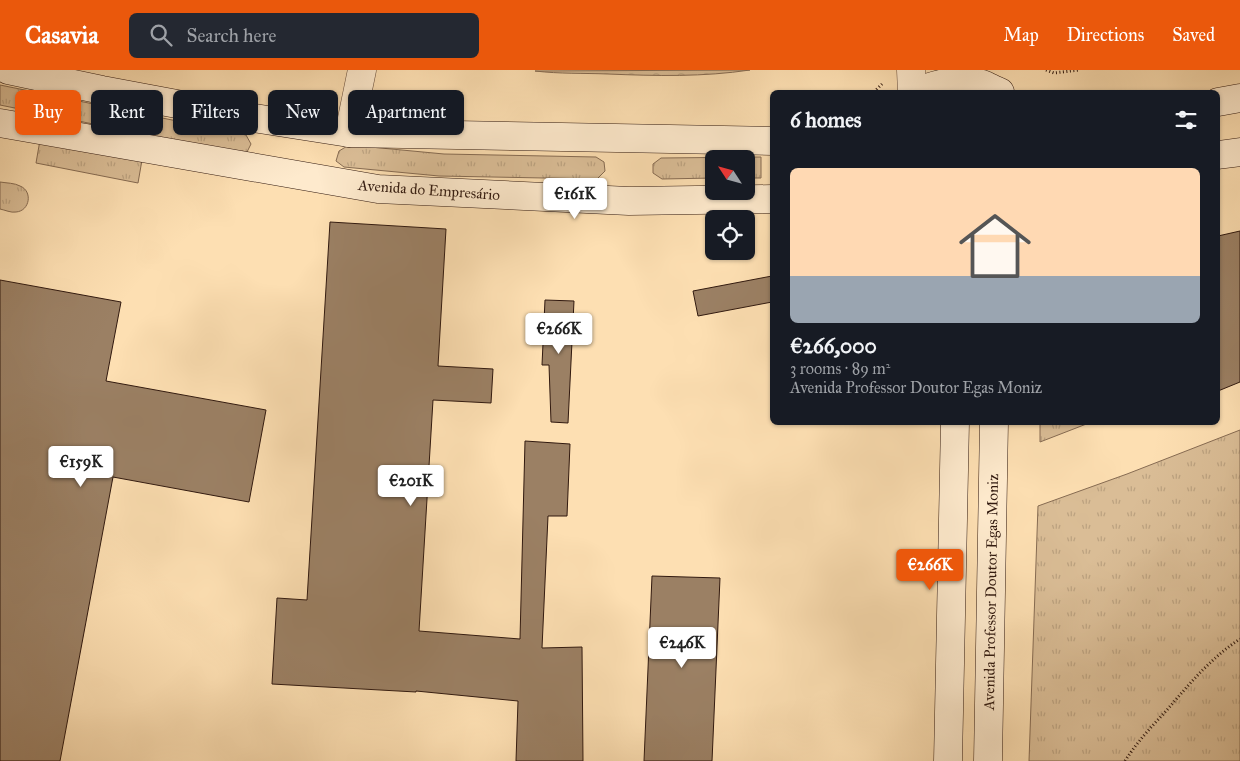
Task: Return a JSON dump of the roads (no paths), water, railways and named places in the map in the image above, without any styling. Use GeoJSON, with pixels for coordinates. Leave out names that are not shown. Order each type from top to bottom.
{"type":"FeatureCollection","features":[{"type":"Feature","properties":{"kind":"main road"},"geometry":{"type":"LineString","coordinates":[[8,70],[194,107],[348,133]]}},
{"type":"Feature","properties":{"kind":"main road"},"geometry":{"type":"LineString","coordinates":[[358,90],[362,70]]}},
{"type":"Feature","properties":{"kind":"main road"},"geometry":{"type":"LineString","coordinates":[[911,70],[912,90]]}},
{"type":"Feature","properties":{"kind":"main road"},"geometry":{"type":"LineString","coordinates":[[922,90],[953,81],[986,82]]}},
{"type":"Feature","properties":{"kind":"main road"},"geometry":{"type":"LineString","coordinates":[[1220,102],[1240,98]]}},
{"type":"Feature","properties":{"kind":"main road","name":"Avenida do Empresário"},"geometry":{"type":"LineString","coordinates":[[0,123],[378,189],[629,201],[770,199]]}},
{"type":"Feature","properties":{"kind":"main road"},"geometry":{"type":"LineString","coordinates":[[455,135],[770,141]]}},
{"type":"Feature","properties":{"kind":"main road"},"geometry":{"type":"LineString","coordinates":[[1220,155],[1240,152]]}},
{"type":"Feature","properties":{"kind":"main road"},"geometry":{"type":"LineString","coordinates":[[948,761],[955,425]]}},
{"type":"Feature","properties":{"kind":"main road","name":"Avenida Professor Doutor Egas Moniz"},"geometry":{"type":"LineString","coordinates":[[988,761],[994,425]]}}]}
